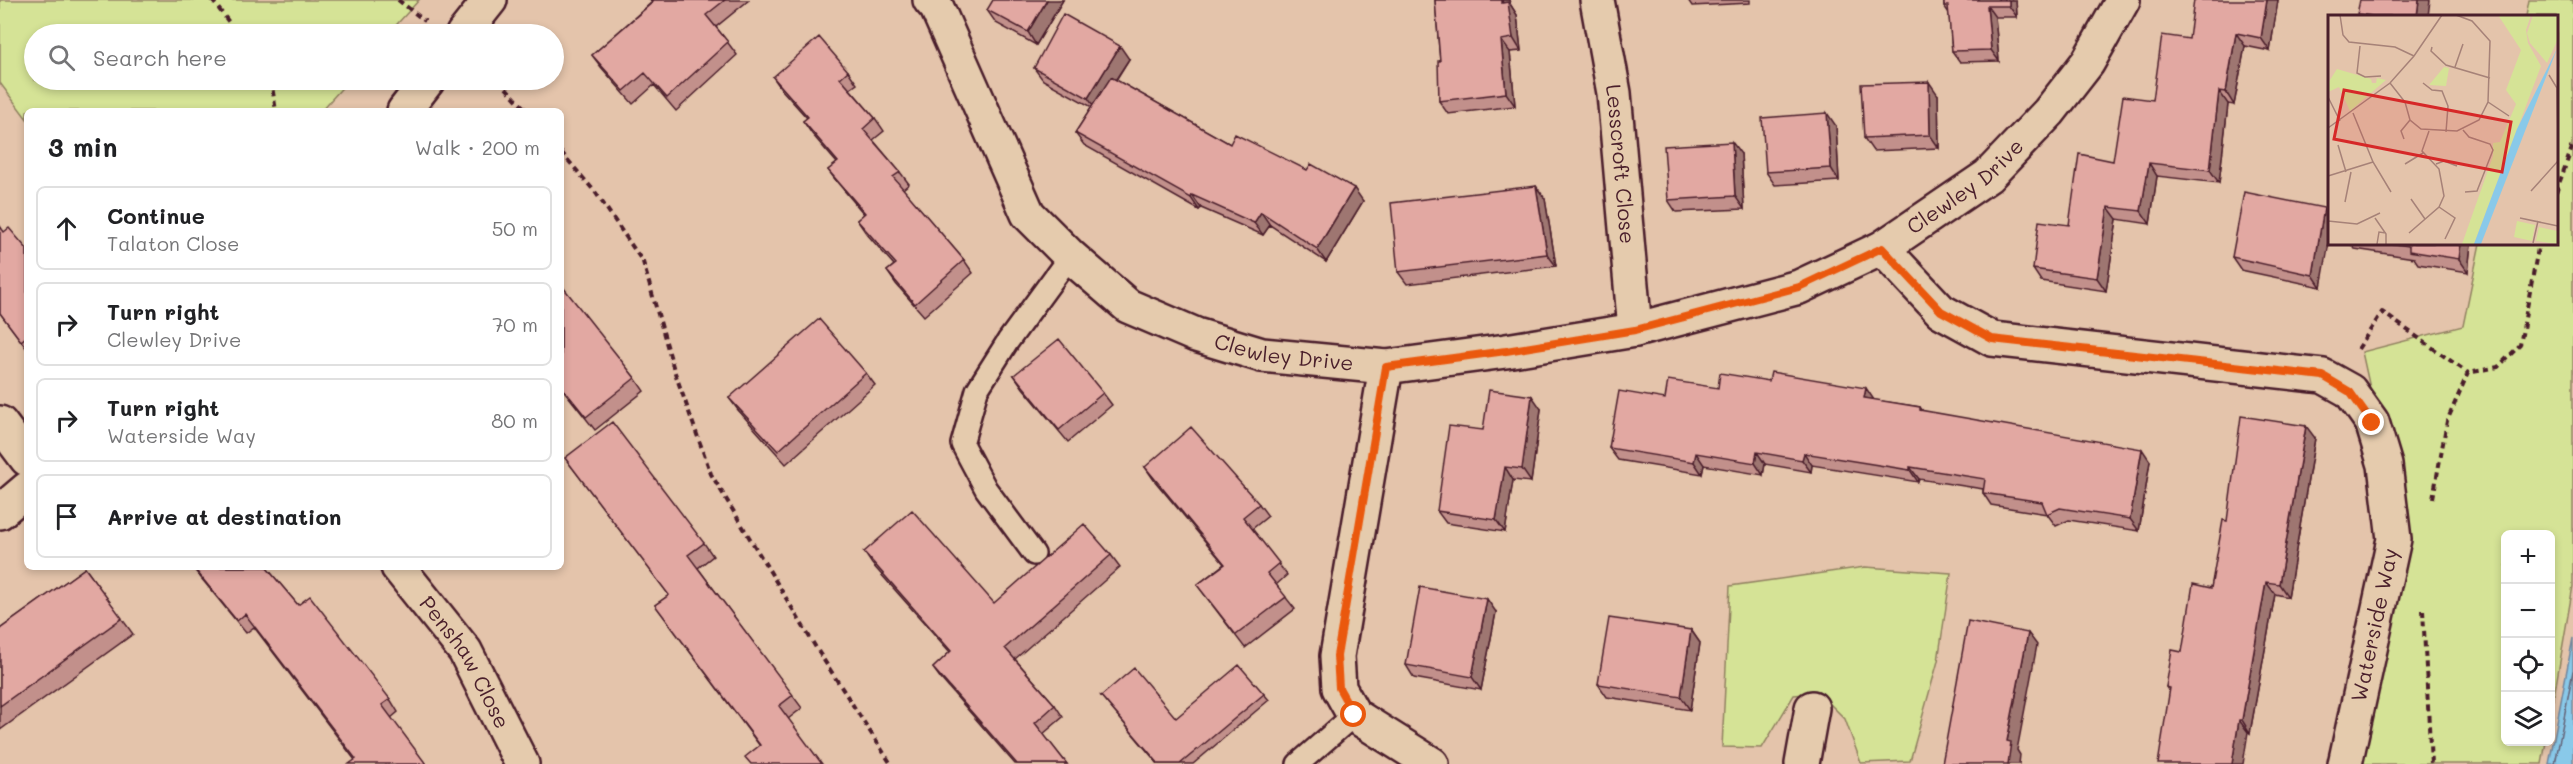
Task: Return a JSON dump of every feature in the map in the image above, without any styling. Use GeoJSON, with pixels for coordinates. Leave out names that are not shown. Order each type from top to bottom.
{"type":"FeatureCollection","features":[{"type":"Feature","properties":{"kind":"street"},"geometry":{"type":"LineString","coordinates":[[457,24],[490,0]]}},
{"type":"Feature","properties":{"kind":"street","name":"Clewley Drive"},"geometry":{"type":"LineString","coordinates":[[930,0],[937,8],[1028,214],[1070,256],[1128,306],[1197,336],[1262,355],[1386,367],[1506,351],[1635,330],[1799,287],[1882,248],[1988,176],[2049,112],[2069,87],[2088,62],[2123,0]]}},
{"type":"Feature","properties":{"kind":"street","name":"Lesscroft Close"},"geometry":{"type":"LineString","coordinates":[[1597,0],[1614,93],[1635,330]]}},
{"type":"Feature","properties":{"kind":"street"},"geometry":{"type":"LineString","coordinates":[[407,108],[421,90]]}},
{"type":"Feature","properties":{"kind":"street","name":"Waterside Way"},"geometry":{"type":"LineString","coordinates":[[1882,248],[1941,311],[1992,339],[2323,376],[2350,392],[2372,423],[2385,465],[2394,539],[2345,764]]}},
{"type":"Feature","properties":{"kind":"street"},"geometry":{"type":"LineString","coordinates":[[1386,367],[1337,656],[1339,688],[1354,715],[1432,764]]}},
{"type":"Feature","properties":{"kind":"street"},"geometry":{"type":"LineString","coordinates":[[0,423],[24,455]]}},
{"type":"Feature","properties":{"kind":"street"},"geometry":{"type":"LineString","coordinates":[[0,512],[24,492]]}},
{"type":"Feature","properties":{"kind":"street","name":"Penshaw Close"},"geometry":{"type":"LineString","coordinates":[[400,570],[465,651],[522,764]]}},
{"type":"Feature","properties":{"kind":"street"},"geometry":{"type":"LineString","coordinates":[[1802,764],[1812,708]]}},
{"type":"Feature","properties":{"kind":"lane"},"geometry":{"type":"LineString","coordinates":[[1035,554],[986,489],[962,444],[977,390],[1008,341],[1070,256]]}},
{"type":"Feature","properties":{"kind":"lane"},"geometry":{"type":"LineString","coordinates":[[1298,764],[1354,715]]}},
{"type":"Feature","properties":{"kind":"path"},"geometry":{"type":"LineString","coordinates":[[212,0],[230,24]]}},
{"type":"Feature","properties":{"kind":"path"},"geometry":{"type":"LineString","coordinates":[[398,0],[437,24]]}},
{"type":"Feature","properties":{"kind":"path"},"geometry":{"type":"LineString","coordinates":[[273,90],[276,108]]}},
{"type":"Feature","properties":{"kind":"path"},"geometry":{"type":"LineString","coordinates":[[509,90],[524,108]]}},
{"type":"Feature","properties":{"kind":"path"},"geometry":{"type":"LineString","coordinates":[[2558,186],[2573,145]]}},
{"type":"Feature","properties":{"kind":"path"},"geometry":{"type":"LineString","coordinates":[[564,156],[596,193],[643,262],[674,370],[711,474],[891,764]]}},
{"type":"Feature","properties":{"kind":"path"},"geometry":{"type":"LineString","coordinates":[[2323,376],[2356,352],[2382,312],[2468,373],[2498,367],[2520,345],[2539,244]]}},
{"type":"Feature","properties":{"kind":"path"},"geometry":{"type":"LineString","coordinates":[[2431,507],[2447,421],[2468,373]]}},
{"type":"Feature","properties":{"kind":"path"},"geometry":{"type":"LineString","coordinates":[[2422,599],[2431,764]]}},
{"type":"Feature","properties":{"kind":"green space"},"geometry":{"type":"Polygon","coordinates":[[[0,0],[419,0],[397,24],[24,24],[24,90],[340,90],[324,108],[24,108],[24,115],[0,83],[0,0]]]}},
{"type":"Feature","properties":{"kind":"green space"},"geometry":{"type":"Polygon","coordinates":[[[2529,0],[2573,0],[2573,586],[2555,691],[2555,530],[2501,530],[2501,746],[2545,746],[2542,764],[2359,764],[2406,552],[2362,352],[2463,326],[2480,244],[2558,244],[2558,15],[2526,15],[2529,0]]]}},
{"type":"Feature","properties":{"kind":"green space"},"geometry":{"type":"Polygon","coordinates":[[[1865,567],[1951,573],[1938,661],[1910,761],[1861,763],[1845,719],[1819,693],[1794,695],[1762,748],[1722,747],[1730,586],[1865,567]]]}},
{"type":"Feature","properties":{"kind":"water"},"geometry":{"type":"Polygon","coordinates":[[[2573,638],[2573,764],[2549,764],[2552,746],[2555,746],[2555,732],[2573,638]]]}},
{"type":"Feature","properties":{"kind":"building"},"geometry":{"type":"Polygon","coordinates":[[[651,0],[725,0],[706,15],[728,42],[667,98],[645,73],[624,91],[592,55],[653,2],[651,0]]]}},
{"type":"Feature","properties":{"kind":"building"},"geometry":{"type":"Polygon","coordinates":[[[993,0],[1047,0],[1028,32],[987,10],[993,0]]]}},
{"type":"Feature","properties":{"kind":"building"},"geometry":{"type":"Polygon","coordinates":[[[1435,0],[1502,0],[1502,3],[1508,2],[1513,38],[1501,40],[1506,93],[1439,101],[1438,61],[1440,61],[1435,0]]]}},
{"type":"Feature","properties":{"kind":"building"},"geometry":{"type":"Polygon","coordinates":[[[1944,0],[2009,0],[2009,6],[1987,6],[1991,50],[1952,51],[1948,6],[1944,6],[1944,0]]]}},
{"type":"Feature","properties":{"kind":"building"},"geometry":{"type":"Polygon","coordinates":[[[2194,0],[2267,0],[2261,38],[2236,33],[2226,92],[2219,91],[2210,170],[2149,163],[2141,211],[2108,207],[2097,278],[2033,269],[2039,221],[2069,225],[2079,154],[2113,161],[2123,96],[2153,100],[2162,35],[2189,39],[2194,0]]]}},
{"type":"Feature","properties":{"kind":"building"},"geometry":{"type":"Polygon","coordinates":[[[2360,0],[2419,0],[2417,15],[2357,14],[2360,0]]]}},
{"type":"Feature","properties":{"kind":"building"},"geometry":{"type":"Polygon","coordinates":[[[1063,14],[1120,46],[1088,98],[1034,68],[1063,14]]]}},
{"type":"Feature","properties":{"kind":"building"},"geometry":{"type":"Polygon","coordinates":[[[819,37],[848,71],[840,78],[875,118],[863,129],[900,172],[893,177],[964,260],[915,304],[887,271],[896,264],[857,220],[865,213],[828,170],[838,162],[803,121],[808,117],[773,77],[819,37]]]}},
{"type":"Feature","properties":{"kind":"building"},"geometry":{"type":"Polygon","coordinates":[[[1111,77],[1230,144],[1235,134],[1307,170],[1311,164],[1354,188],[1317,249],[1261,212],[1254,223],[1192,195],[1191,198],[1075,133],[1111,77]]]}},
{"type":"Feature","properties":{"kind":"building"},"geometry":{"type":"Polygon","coordinates":[[[1929,82],[1930,135],[1864,138],[1861,84],[1929,82]]]}},
{"type":"Feature","properties":{"kind":"building"},"geometry":{"type":"Polygon","coordinates":[[[1827,113],[1831,168],[1766,172],[1762,118],[1827,113]]]}},
{"type":"Feature","properties":{"kind":"building"},"geometry":{"type":"Polygon","coordinates":[[[1732,142],[1735,196],[1668,200],[1664,146],[1732,142]]]}},
{"type":"Feature","properties":{"kind":"building"},"geometry":{"type":"Polygon","coordinates":[[[1536,186],[1547,254],[1398,272],[1391,203],[1536,186]]]}},
{"type":"Feature","properties":{"kind":"building"},"geometry":{"type":"Polygon","coordinates":[[[2244,192],[2324,208],[2313,275],[2232,257],[2244,192]]]}},
{"type":"Feature","properties":{"kind":"building"},"geometry":{"type":"Polygon","coordinates":[[[0,226],[4,232],[9,228],[24,246],[24,338],[21,341],[0,313],[0,226]]]}},
{"type":"Feature","properties":{"kind":"building"},"geometry":{"type":"Polygon","coordinates":[[[2395,244],[2461,244],[2459,259],[2409,251],[2409,246],[2395,244]]]}},
{"type":"Feature","properties":{"kind":"building"},"geometry":{"type":"Polygon","coordinates":[[[564,288],[635,378],[586,417],[564,390],[564,288]]]}},
{"type":"Feature","properties":{"kind":"building"},"geometry":{"type":"Polygon","coordinates":[[[819,319],[866,373],[778,451],[729,398],[819,319]]]}},
{"type":"Feature","properties":{"kind":"building"},"geometry":{"type":"Polygon","coordinates":[[[1059,339],[1103,393],[1059,430],[1014,375],[1059,339]]]}},
{"type":"Feature","properties":{"kind":"building"},"geometry":{"type":"Polygon","coordinates":[[[1771,372],[1866,388],[1864,398],[1920,407],[1920,410],[2142,449],[2130,519],[2060,508],[2047,514],[2042,502],[1983,493],[1985,479],[1910,467],[1910,470],[1804,453],[1802,460],[1757,452],[1755,463],[1696,453],[1694,462],[1609,448],[1619,391],[1665,399],[1668,380],[1718,388],[1720,373],[1769,381],[1771,372]]]}},
{"type":"Feature","properties":{"kind":"building"},"geometry":{"type":"Polygon","coordinates":[[[1489,390],[1532,396],[1522,469],[1505,467],[1496,520],[1437,511],[1449,426],[1483,430],[1489,390]]]}},
{"type":"Feature","properties":{"kind":"building"},"geometry":{"type":"Polygon","coordinates":[[[2241,416],[2306,426],[2279,584],[2266,582],[2232,764],[2158,764],[2170,688],[2166,687],[2172,650],[2182,652],[2193,584],[2211,588],[2223,520],[2227,521],[2241,416]]]}},
{"type":"Feature","properties":{"kind":"building"},"geometry":{"type":"Polygon","coordinates":[[[612,422],[704,543],[688,555],[793,695],[779,706],[822,764],[751,764],[745,757],[760,745],[655,605],[669,595],[565,458],[612,422]]]}},
{"type":"Feature","properties":{"kind":"building"},"geometry":{"type":"Polygon","coordinates":[[[1191,427],[1259,504],[1243,517],[1279,563],[1267,573],[1286,597],[1236,635],[1197,585],[1225,564],[1145,467],[1191,427]]]}},
{"type":"Feature","properties":{"kind":"building"},"geometry":{"type":"Polygon","coordinates":[[[912,510],[994,603],[1084,524],[1111,555],[1005,648],[1055,705],[1035,723],[1067,764],[1017,764],[933,668],[951,651],[864,552],[912,510]]]}},
{"type":"Feature","properties":{"kind":"building"},"geometry":{"type":"Polygon","coordinates":[[[82,570],[86,570],[122,618],[0,706],[0,629],[82,570]]]}},
{"type":"Feature","properties":{"kind":"building"},"geometry":{"type":"Polygon","coordinates":[[[195,570],[269,570],[298,605],[310,596],[390,699],[382,705],[426,764],[349,764],[356,759],[245,614],[237,621],[195,570]]]}},
{"type":"Feature","properties":{"kind":"building"},"geometry":{"type":"Polygon","coordinates":[[[1420,587],[1487,599],[1472,677],[1406,665],[1420,587]]]}},
{"type":"Feature","properties":{"kind":"building"},"geometry":{"type":"Polygon","coordinates":[[[1609,618],[1691,630],[1681,697],[1598,684],[1609,618]]]}},
{"type":"Feature","properties":{"kind":"building"},"geometry":{"type":"Polygon","coordinates":[[[1968,621],[2028,633],[2007,741],[2011,742],[2008,764],[1942,764],[1968,621]]]}},
{"type":"Feature","properties":{"kind":"building"},"geometry":{"type":"Polygon","coordinates":[[[1239,665],[1264,694],[1180,764],[1159,764],[1101,696],[1134,668],[1176,718],[1239,665]]]}},
{"type":"Feature","properties":{"kind":"route"},"geometry":{"type":"LineString","coordinates":[[1354,715],[1339,688],[1337,656],[1386,367],[1506,351],[1635,330],[1799,287],[1882,248],[1941,311],[1992,339],[2323,376],[2350,392],[2372,423]]}}]}
